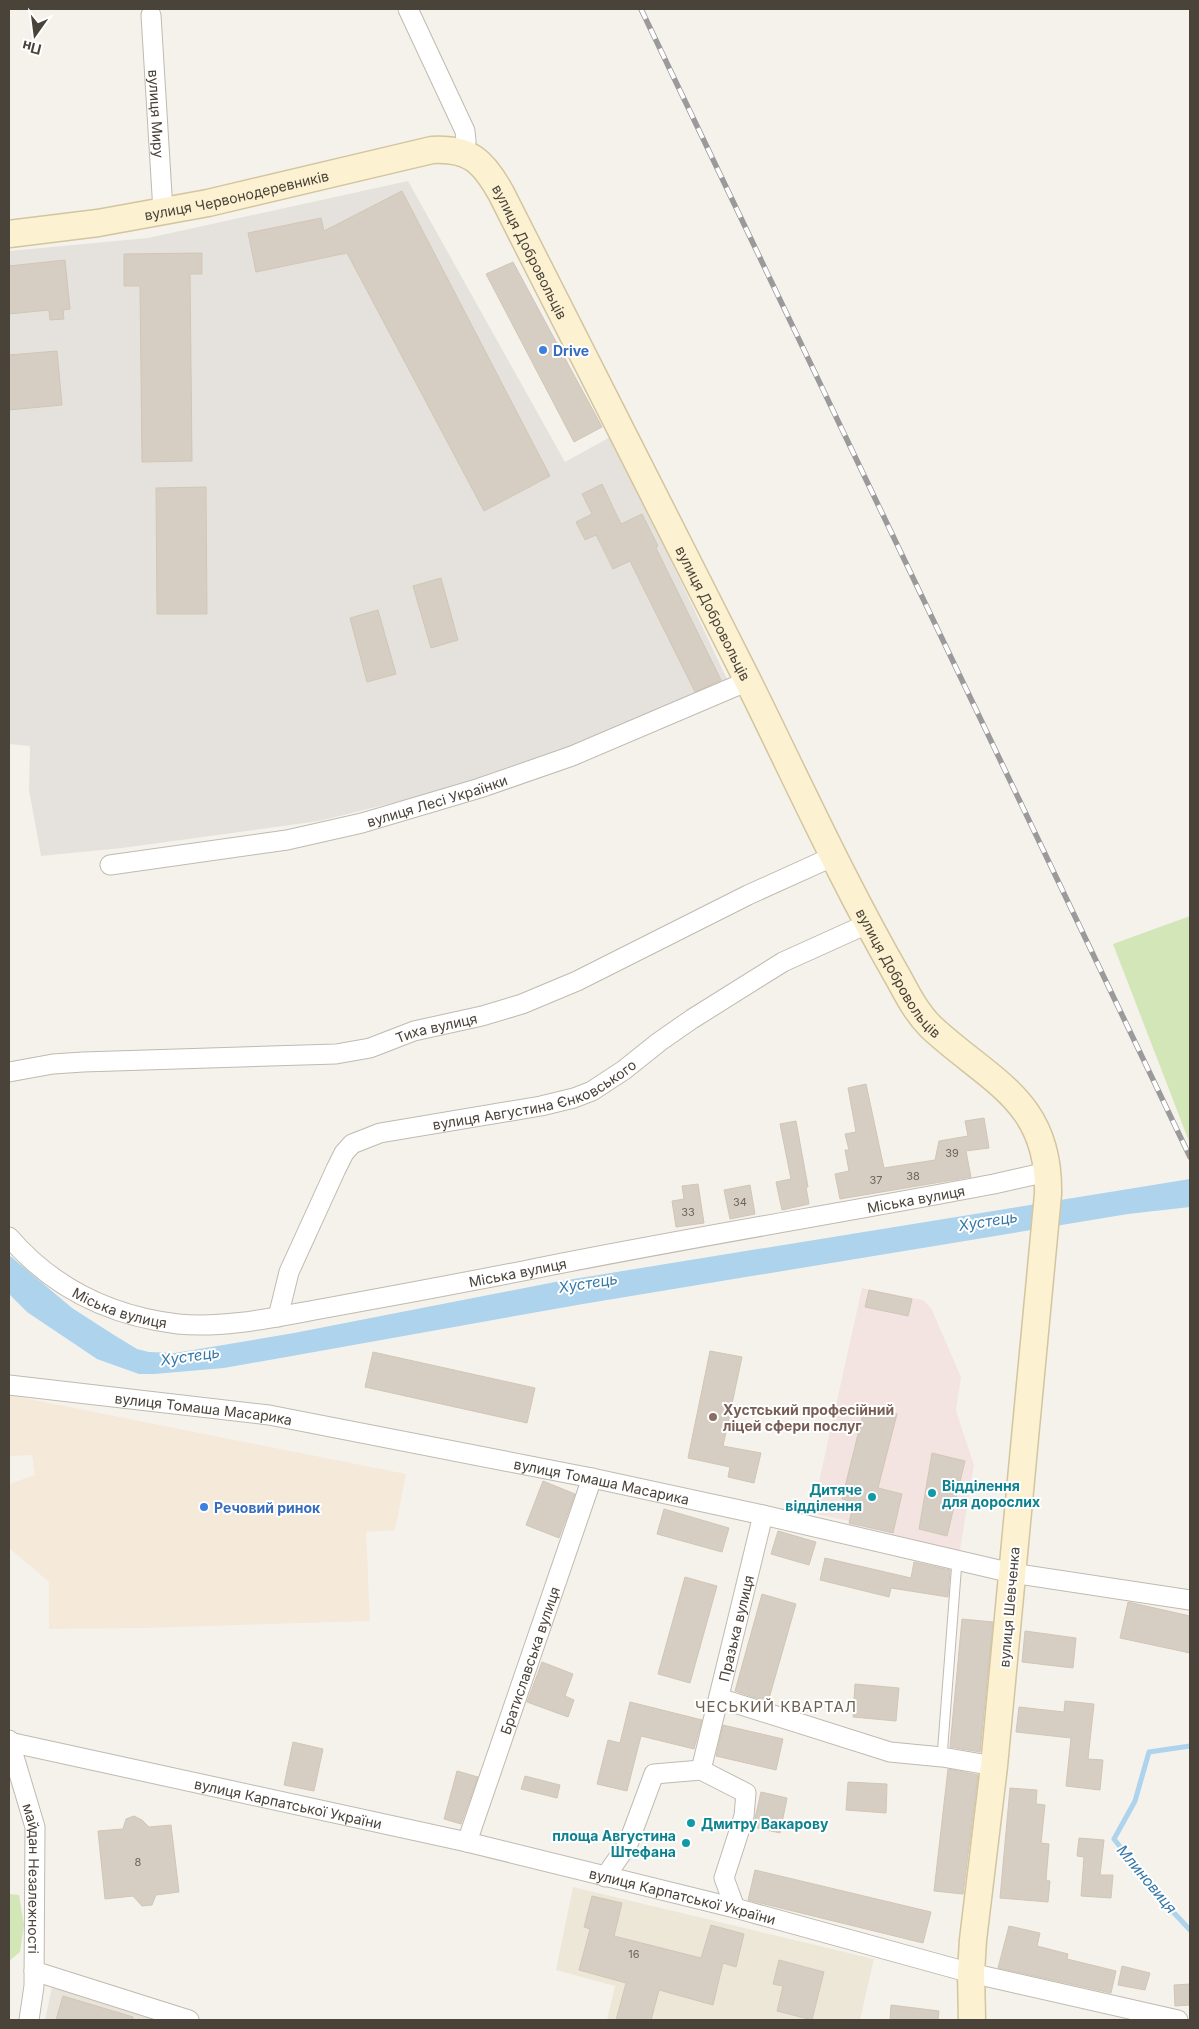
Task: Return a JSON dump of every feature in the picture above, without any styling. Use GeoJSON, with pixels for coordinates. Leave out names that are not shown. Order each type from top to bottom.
{"type":"FeatureCollection","features":[{"type":"Feature","properties":{"kind":"main road","name":"вулиця Червонодеревників"},"geometry":{"type":"LineString","coordinates":[[9,234],[98,223],[244,195],[432,150],[447,149],[464,152]]}},
{"type":"Feature","properties":{"kind":"main road","name":"вулиця Добровольців"},"geometry":{"type":"LineString","coordinates":[[464,152],[487,172],[501,193],[748,681],[832,856],[867,924],[921,1016],[1012,1095],[1027,1112],[1040,1139],[1048,1183]]}},
{"type":"Feature","properties":{"kind":"main road","name":"вулиця Шевченка"},"geometry":{"type":"LineString","coordinates":[[972,2020],[971,1973],[973,1940],[994,1766],[1043,1257],[1048,1183]]}},
{"type":"Feature","properties":{"kind":"street"},"geometry":{"type":"LineString","coordinates":[[408,9],[465,131],[464,152]]}},
{"type":"Feature","properties":{"kind":"street","name":"вулиця Миру"},"geometry":{"type":"LineString","coordinates":[[152,15],[163,211]]}},
{"type":"Feature","properties":{"kind":"street","name":"вулиця Лесі Українки"},"geometry":{"type":"LineString","coordinates":[[110,865],[287,840],[362,823],[480,788],[572,756],[748,681]]}},
{"type":"Feature","properties":{"kind":"street","name":"Тиха вулиця"},"geometry":{"type":"LineString","coordinates":[[9,1072],[83,1062],[336,1054],[370,1048],[414,1031],[501,1011],[577,981],[748,895],[832,856]]}},
{"type":"Feature","properties":{"kind":"street","name":"вулиця Августина Єнковського"},"geometry":{"type":"LineString","coordinates":[[278,1317],[289,1272],[336,1169],[344,1153],[352,1144],[380,1133],[541,1106],[574,1098],[592,1091],[624,1070],[692,1019],[783,962],[867,924]]}},
{"type":"Feature","properties":{"kind":"street","name":"Міська вулиця"},"geometry":{"type":"LineString","coordinates":[[9,1237],[51,1278],[90,1301],[110,1310],[180,1324],[250,1321],[433,1289],[711,1235],[889,1204],[1048,1183]]}},
{"type":"Feature","properties":{"kind":"street","name":"вулиця Томаша Масарика"},"geometry":{"type":"LineString","coordinates":[[9,1385],[269,1415],[592,1478],[763,1515],[1012,1573],[1190,1600]]}},
{"type":"Feature","properties":{"kind":"street","name":"Братиславська вулиця"},"geometry":{"type":"LineString","coordinates":[[467,1842],[592,1478]]}},
{"type":"Feature","properties":{"kind":"street","name":"Празька вулиця"},"geometry":{"type":"LineString","coordinates":[[701,1770],[763,1515]]}},
{"type":"Feature","properties":{"kind":"street"},"geometry":{"type":"LineString","coordinates":[[718,1698],[890,1752],[942,1757],[994,1766]]}},
{"type":"Feature","properties":{"kind":"street","name":"вулиця Карпатської України"},"geometry":{"type":"LineString","coordinates":[[9,1741],[467,1842],[735,1908],[971,1973],[1178,2020]]}},
{"type":"Feature","properties":{"kind":"street","name":"майдан Незалежності"},"geometry":{"type":"LineString","coordinates":[[9,1741],[35,1827],[34,1972],[29,2020]]}},
{"type":"Feature","properties":{"kind":"street"},"geometry":{"type":"LineString","coordinates":[[605,1877],[628,1844],[654,1774],[701,1770],[746,1793],[744,1816],[724,1878],[735,1908]]}},
{"type":"Feature","properties":{"kind":"street"},"geometry":{"type":"LineString","coordinates":[[34,1972],[189,2020]]}},
{"type":"Feature","properties":{"kind":"lane"},"geometry":{"type":"LineString","coordinates":[[942,1757],[957,1561]]}},
{"type":"Feature","properties":{"kind":"shaded area"},"geometry":{"type":"Polygon","coordinates":[[[408,181],[565,462],[612,436],[727,679],[565,751],[429,794],[319,821],[122,848],[41,856],[29,790],[30,746],[9,744],[9,251],[148,238],[408,181]]]}},
{"type":"Feature","properties":{"kind":"shaded area"},"geometry":{"type":"Polygon","coordinates":[[[862,1288],[923,1300],[931,1308],[961,1377],[956,1411],[974,1465],[959,1556],[892,1539],[892,1533],[860,1526],[858,1528],[849,1528],[849,1521],[812,1513],[862,1288]]]}},
{"type":"Feature","properties":{"kind":"shaded area","name":"Речовий ринок"},"geometry":{"type":"Polygon","coordinates":[[[9,1395],[406,1474],[395,1530],[366,1532],[370,1621],[49,1629],[49,1582],[9,1548],[9,1484],[35,1475],[32,1455],[9,1456],[9,1395]]]}},
{"type":"Feature","properties":{"kind":"shaded area"},"geometry":{"type":"Polygon","coordinates":[[[573,1887],[874,1959],[860,2020],[607,2020],[615,1986],[556,1970],[573,1887]]]}},
{"type":"Feature","properties":{"kind":"shaded area"},"geometry":{"type":"Polygon","coordinates":[[[54,1978],[186,2020],[45,2020],[54,1978]]]}},
{"type":"Feature","properties":{"kind":"green space"},"geometry":{"type":"Polygon","coordinates":[[[1190,916],[1190,1144],[1113,944],[1190,916]]]}},
{"type":"Feature","properties":{"kind":"green space"},"geometry":{"type":"Polygon","coordinates":[[[9,1892],[10,1894],[19,1895],[24,1925],[20,1952],[9,1961],[9,1892]]]}},
{"type":"Feature","properties":{"kind":"water","name":"Хустець"},"geometry":{"type":"Polygon","coordinates":[[[1190,1179],[1190,1207],[1128,1214],[583,1304],[224,1368],[139,1374],[97,1359],[27,1312],[9,1294],[9,1255],[72,1308],[137,1349],[149,1352],[175,1353],[294,1333],[555,1282],[1190,1179]]]}},
{"type":"Feature","properties":{"kind":"building"},"geometry":{"type":"Polygon","coordinates":[[[402,191],[550,476],[484,511],[347,253],[256,272],[248,233],[321,218],[324,231],[402,191]]]}},
{"type":"Feature","properties":{"kind":"building"},"geometry":{"type":"Polygon","coordinates":[[[202,253],[202,274],[190,274],[192,461],[142,462],[140,286],[124,286],[124,254],[202,253]]]}},
{"type":"Feature","properties":{"kind":"building"},"geometry":{"type":"Polygon","coordinates":[[[65,260],[70,309],[63,310],[64,319],[50,320],[49,310],[9,314],[9,266],[65,260]]]}},
{"type":"Feature","properties":{"kind":"building","name":"Drive"},"geometry":{"type":"Polygon","coordinates":[[[513,262],[602,427],[574,442],[486,274],[513,262]]]}},
{"type":"Feature","properties":{"kind":"building"},"geometry":{"type":"Polygon","coordinates":[[[57,351],[62,405],[9,410],[9,355],[57,351]]]}},
{"type":"Feature","properties":{"kind":"building"},"geometry":{"type":"Polygon","coordinates":[[[602,484],[621,524],[642,514],[658,546],[656,548],[721,680],[695,692],[630,561],[613,569],[596,535],[585,540],[576,522],[592,514],[582,494],[602,484]]]}},
{"type":"Feature","properties":{"kind":"building"},"geometry":{"type":"Polygon","coordinates":[[[206,487],[207,614],[157,614],[156,488],[206,487]]]}},
{"type":"Feature","properties":{"kind":"building"},"geometry":{"type":"Polygon","coordinates":[[[441,578],[458,640],[431,648],[413,586],[441,578]]]}},
{"type":"Feature","properties":{"kind":"building"},"geometry":{"type":"Polygon","coordinates":[[[378,610],[396,674],[367,682],[350,618],[378,610]]]}},
{"type":"Feature","properties":{"kind":"building"},"geometry":{"type":"Polygon","coordinates":[[[866,1084],[884,1168],[935,1160],[939,1141],[968,1136],[965,1121],[984,1118],[989,1148],[966,1151],[971,1177],[840,1199],[835,1174],[849,1171],[845,1150],[849,1150],[845,1134],[856,1132],[848,1088],[866,1084]]]}},
{"type":"Feature","properties":{"kind":"building"},"geometry":{"type":"Polygon","coordinates":[[[796,1121],[808,1187],[806,1187],[809,1204],[782,1210],[776,1182],[791,1179],[780,1124],[796,1121]]]}},
{"type":"Feature","properties":{"kind":"building"},"geometry":{"type":"Polygon","coordinates":[[[698,1184],[704,1223],[676,1227],[672,1201],[684,1199],[682,1186],[698,1184]]]}},
{"type":"Feature","properties":{"kind":"building"},"geometry":{"type":"Polygon","coordinates":[[[750,1185],[755,1214],[730,1219],[724,1190],[750,1185]]]}},
{"type":"Feature","properties":{"kind":"building"},"geometry":{"type":"Polygon","coordinates":[[[869,1290],[912,1299],[908,1316],[865,1307],[869,1290]]]}},
{"type":"Feature","properties":{"kind":"building"},"geometry":{"type":"Polygon","coordinates":[[[710,1351],[742,1357],[723,1446],[761,1453],[754,1483],[728,1477],[730,1467],[688,1458],[710,1351]]]}},
{"type":"Feature","properties":{"kind":"building"},"geometry":{"type":"Polygon","coordinates":[[[373,1352],[535,1388],[527,1423],[365,1387],[373,1352]]]}},
{"type":"Feature","properties":{"kind":"building"},"geometry":{"type":"Polygon","coordinates":[[[865,1406],[897,1414],[878,1488],[902,1494],[893,1533],[849,1523],[854,1502],[842,1499],[865,1406]]]}},
{"type":"Feature","properties":{"kind":"building","name":"Відділення для дорослих"},"geometry":{"type":"Polygon","coordinates":[[[932,1453],[965,1461],[947,1536],[919,1529],[932,1453]]]}},
{"type":"Feature","properties":{"kind":"building"},"geometry":{"type":"Polygon","coordinates":[[[543,1481],[575,1494],[559,1538],[526,1525],[543,1481]]]}},
{"type":"Feature","properties":{"kind":"building"},"geometry":{"type":"Polygon","coordinates":[[[664,1509],[729,1528],[722,1552],[657,1534],[664,1509]]]}},
{"type":"Feature","properties":{"kind":"building"},"geometry":{"type":"Polygon","coordinates":[[[778,1531],[816,1542],[809,1565],[771,1554],[778,1531]]]}},
{"type":"Feature","properties":{"kind":"building"},"geometry":{"type":"Polygon","coordinates":[[[825,1558],[911,1578],[914,1562],[950,1570],[948,1597],[891,1588],[889,1597],[820,1580],[825,1558]]]}},
{"type":"Feature","properties":{"kind":"building"},"geometry":{"type":"Polygon","coordinates":[[[685,1577],[717,1586],[690,1683],[658,1674],[685,1577]]]}},
{"type":"Feature","properties":{"kind":"building"},"geometry":{"type":"Polygon","coordinates":[[[762,1594],[796,1604],[768,1702],[735,1691],[762,1594]]]}},
{"type":"Feature","properties":{"kind":"building"},"geometry":{"type":"Polygon","coordinates":[[[1128,1602],[1190,1616],[1190,1653],[1120,1638],[1128,1602]]]}},
{"type":"Feature","properties":{"kind":"building"},"geometry":{"type":"Polygon","coordinates":[[[962,1619],[993,1622],[980,1752],[950,1747],[962,1619]]]}},
{"type":"Feature","properties":{"kind":"building"},"geometry":{"type":"Polygon","coordinates":[[[1025,1631],[1076,1638],[1073,1668],[1022,1662],[1025,1631]]]}},
{"type":"Feature","properties":{"kind":"building"},"geometry":{"type":"Polygon","coordinates":[[[542,1662],[573,1674],[565,1696],[574,1700],[568,1717],[527,1702],[542,1662]]]}},
{"type":"Feature","properties":{"kind":"building"},"geometry":{"type":"Polygon","coordinates":[[[855,1684],[899,1688],[896,1721],[853,1717],[855,1684]]]}},
{"type":"Feature","properties":{"kind":"building"},"geometry":{"type":"Polygon","coordinates":[[[1065,1701],[1094,1704],[1088,1759],[1103,1760],[1100,1790],[1066,1786],[1071,1738],[1016,1732],[1019,1707],[1064,1712],[1065,1701]]]}},
{"type":"Feature","properties":{"kind":"building"},"geometry":{"type":"Polygon","coordinates":[[[630,1702],[702,1720],[694,1749],[641,1736],[627,1791],[597,1784],[608,1740],[620,1743],[630,1702]]]}},
{"type":"Feature","properties":{"kind":"building"},"geometry":{"type":"Polygon","coordinates":[[[723,1725],[783,1739],[776,1770],[716,1756],[723,1725]]]}},
{"type":"Feature","properties":{"kind":"building"},"geometry":{"type":"Polygon","coordinates":[[[293,1742],[323,1749],[314,1791],[284,1785],[293,1742]]]}},
{"type":"Feature","properties":{"kind":"building"},"geometry":{"type":"Polygon","coordinates":[[[948,1769],[978,1775],[963,1894],[934,1891],[948,1769]]]}},
{"type":"Feature","properties":{"kind":"building"},"geometry":{"type":"Polygon","coordinates":[[[457,1771],[478,1777],[461,1824],[444,1819],[457,1771]]]}},
{"type":"Feature","properties":{"kind":"building"},"geometry":{"type":"Polygon","coordinates":[[[525,1776],[560,1785],[557,1798],[521,1789],[525,1776]]]}},
{"type":"Feature","properties":{"kind":"building"},"geometry":{"type":"Polygon","coordinates":[[[848,1782],[887,1784],[886,1813],[846,1810],[848,1782]]]}},
{"type":"Feature","properties":{"kind":"building"},"geometry":{"type":"Polygon","coordinates":[[[1010,1788],[1037,1790],[1036,1804],[1045,1805],[1041,1843],[1049,1844],[1046,1880],[1050,1881],[1048,1902],[1000,1898],[1010,1788]]]}},
{"type":"Feature","properties":{"kind":"building"},"geometry":{"type":"Polygon","coordinates":[[[761,1792],[787,1798],[780,1833],[753,1827],[761,1792]]]}},
{"type":"Feature","properties":{"kind":"building"},"geometry":{"type":"Polygon","coordinates":[[[134,1816],[142,1820],[149,1827],[171,1825],[179,1892],[156,1895],[152,1905],[142,1906],[133,1896],[105,1899],[98,1831],[123,1829],[126,1819],[134,1816]]]}},
{"type":"Feature","properties":{"kind":"building"},"geometry":{"type":"Polygon","coordinates":[[[1079,1838],[1104,1840],[1100,1875],[1113,1875],[1111,1898],[1081,1896],[1084,1857],[1077,1856],[1079,1838]]]}},
{"type":"Feature","properties":{"kind":"building"},"geometry":{"type":"Polygon","coordinates":[[[755,1870],[931,1912],[923,1943],[748,1900],[755,1870]]]}},
{"type":"Feature","properties":{"kind":"building"},"geometry":{"type":"Polygon","coordinates":[[[592,1896],[622,1903],[614,1936],[701,1958],[711,1925],[744,1934],[736,1967],[723,1963],[713,2005],[659,1990],[651,2020],[616,2020],[626,1983],[579,1970],[590,1929],[584,1927],[592,1896]]]}},
{"type":"Feature","properties":{"kind":"building"},"geometry":{"type":"Polygon","coordinates":[[[1009,1926],[1040,1933],[1037,1946],[1068,1954],[1067,1959],[1116,1971],[1111,1993],[998,1968],[1009,1926]]]}},
{"type":"Feature","properties":{"kind":"building"},"geometry":{"type":"Polygon","coordinates":[[[779,1960],[824,1972],[812,2020],[777,2011],[783,1986],[773,1984],[779,1960]]]}},
{"type":"Feature","properties":{"kind":"building"},"geometry":{"type":"Polygon","coordinates":[[[1122,1966],[1150,1973],[1145,1990],[1118,1985],[1122,1966]]]}},
{"type":"Feature","properties":{"kind":"building"},"geometry":{"type":"Polygon","coordinates":[[[1190,1984],[1190,2005],[1175,2006],[1174,1985],[1190,1984]]]}},
{"type":"Feature","properties":{"kind":"building"},"geometry":{"type":"Polygon","coordinates":[[[63,1996],[133,2017],[133,2020],[56,2020],[63,1996]]]}},
{"type":"Feature","properties":{"kind":"building"},"geometry":{"type":"Polygon","coordinates":[[[891,2005],[939,2011],[938,2020],[890,2020],[891,2005]]]}},
{"type":"Feature","properties":{"kind":"waterway","name":"Млиновиця"},"geometry":{"type":"LineString","coordinates":[[1190,1746],[1149,1752],[1135,1801],[1114,1839],[1162,1900],[1190,1930]]}},
{"type":"Feature","properties":{"kind":"railway"},"geometry":{"type":"LineString","coordinates":[[641,9],[1190,1157]]}},
{"type":"Feature","properties":{"kind":"place","name":"Drive"},"geometry":{"type":"Point","coordinates":[543,350]}},
{"type":"Feature","properties":{"kind":"place","name":"Хустський професійний ліцей сфери послуг"},"geometry":{"type":"Point","coordinates":[713,1417]}},
{"type":"Feature","properties":{"kind":"place","name":"Відділення для дорослих"},"geometry":{"type":"Point","coordinates":[932,1493]}},
{"type":"Feature","properties":{"kind":"place","name":"Дитяче відділення"},"geometry":{"type":"Point","coordinates":[872,1497]}},
{"type":"Feature","properties":{"kind":"place","name":"Речовий ринок"},"geometry":{"type":"Point","coordinates":[204,1507]}},
{"type":"Feature","properties":{"kind":"place","name":"Дмитру Вакарову"},"geometry":{"type":"Point","coordinates":[691,1823]}},
{"type":"Feature","properties":{"kind":"place","name":"площа Августина Штефана"},"geometry":{"type":"Point","coordinates":[686,1843]}},
{"type":"Feature","properties":{"kind":"district","name":"ЧЕСЬКИЙ КВАРТАЛ"},"geometry":{"type":"Point","coordinates":[776,1706]}}]}
